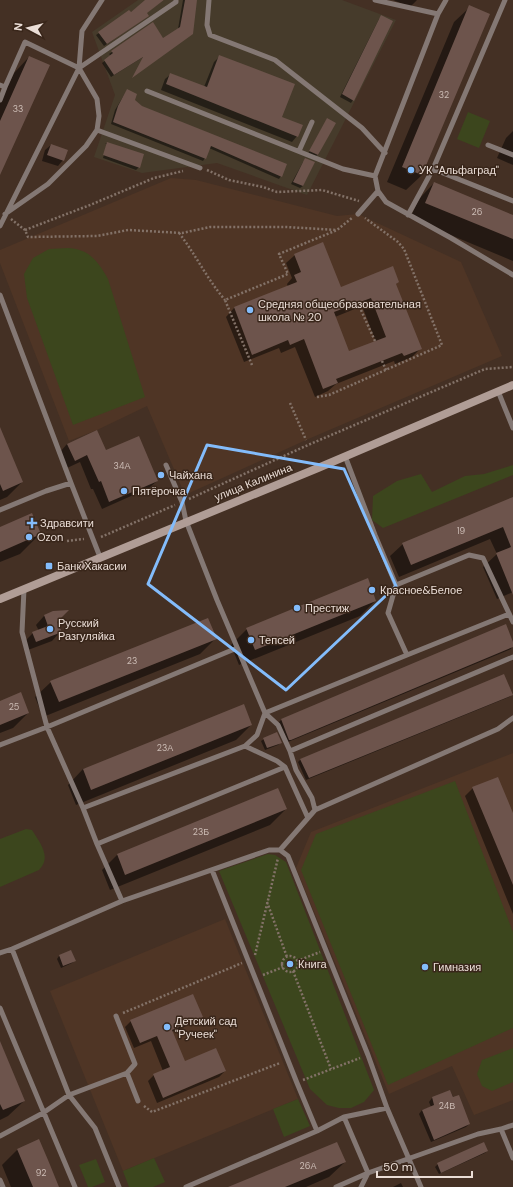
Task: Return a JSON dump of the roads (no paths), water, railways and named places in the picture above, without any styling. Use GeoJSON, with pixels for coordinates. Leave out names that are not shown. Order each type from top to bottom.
{"type":"FeatureCollection","features":[{"type":"Feature","properties":{"kind":"main road","name":"улица Калинина"},"geometry":{"type":"LineString","coordinates":[[0,598],[513,385]]}},
{"type":"Feature","properties":{"kind":"lane"},"geometry":{"type":"LineString","coordinates":[[0,226],[79,68],[82,31],[102,0]]}},
{"type":"Feature","properties":{"kind":"lane"},"geometry":{"type":"LineString","coordinates":[[79,68],[176,2],[176,0]]}},
{"type":"Feature","properties":{"kind":"lane"},"geometry":{"type":"LineString","coordinates":[[209,0],[207,25],[210,34],[274,60],[362,128],[384,153]]}},
{"type":"Feature","properties":{"kind":"lane"},"geometry":{"type":"LineString","coordinates":[[375,0],[438,14]]}},
{"type":"Feature","properties":{"kind":"lane"},"geometry":{"type":"LineString","coordinates":[[446,0],[438,14],[375,176],[378,192],[386,202],[513,275]]}},
{"type":"Feature","properties":{"kind":"lane"},"geometry":{"type":"LineString","coordinates":[[408,215],[433,169],[505,0]]}},
{"type":"Feature","properties":{"kind":"lane"},"geometry":{"type":"LineString","coordinates":[[0,100],[3,86],[25,42],[79,68],[97,99],[99,116],[98,130],[86,146],[48,184],[5,214]]}},
{"type":"Feature","properties":{"kind":"lane"},"geometry":{"type":"LineString","coordinates":[[147,91],[343,169],[375,176]]}},
{"type":"Feature","properties":{"kind":"lane"},"geometry":{"type":"LineString","coordinates":[[299,151],[312,122]]}},
{"type":"Feature","properties":{"kind":"lane"},"geometry":{"type":"LineString","coordinates":[[98,130],[200,168]]}},
{"type":"Feature","properties":{"kind":"lane"},"geometry":{"type":"LineString","coordinates":[[488,145],[513,156]]}},
{"type":"Feature","properties":{"kind":"lane"},"geometry":{"type":"LineString","coordinates":[[433,169],[513,201]]}},
{"type":"Feature","properties":{"kind":"lane"},"geometry":{"type":"LineString","coordinates":[[358,214],[378,192]]}},
{"type":"Feature","properties":{"kind":"lane"},"geometry":{"type":"LineString","coordinates":[[0,295],[100,556]]}},
{"type":"Feature","properties":{"kind":"lane"},"geometry":{"type":"LineString","coordinates":[[498,391],[513,428]]}},
{"type":"Feature","properties":{"kind":"lane"},"geometry":{"type":"LineString","coordinates":[[345,456],[396,585],[388,612],[407,655]]}},
{"type":"Feature","properties":{"kind":"lane"},"geometry":{"type":"LineString","coordinates":[[166,465],[182,502],[186,521],[265,713],[278,726],[290,751],[296,770],[312,798],[315,810]]}},
{"type":"Feature","properties":{"kind":"lane"},"geometry":{"type":"LineString","coordinates":[[0,510],[46,491],[71,483]]}},
{"type":"Feature","properties":{"kind":"lane"},"geometry":{"type":"LineString","coordinates":[[396,585],[469,555],[483,558],[513,622]]}},
{"type":"Feature","properties":{"kind":"lane"},"geometry":{"type":"LineString","coordinates":[[24,588],[22,632],[47,727],[122,901]]}},
{"type":"Feature","properties":{"kind":"lane"},"geometry":{"type":"LineString","coordinates":[[83,808],[245,746],[257,735],[265,713],[509,614]]}},
{"type":"Feature","properties":{"kind":"lane"},"geometry":{"type":"LineString","coordinates":[[0,745],[237,648]]}},
{"type":"Feature","properties":{"kind":"lane"},"geometry":{"type":"LineString","coordinates":[[290,751],[513,657]]}},
{"type":"Feature","properties":{"kind":"lane"},"geometry":{"type":"LineString","coordinates":[[280,850],[315,810],[498,729],[513,718]]}},
{"type":"Feature","properties":{"kind":"lane"},"geometry":{"type":"LineString","coordinates":[[245,746],[277,761],[285,767],[308,818]]}},
{"type":"Feature","properties":{"kind":"lane"},"geometry":{"type":"LineString","coordinates":[[97,844],[285,767]]}},
{"type":"Feature","properties":{"kind":"lane"},"geometry":{"type":"LineString","coordinates":[[0,953],[122,901],[269,850],[280,850],[288,856],[368,1055],[387,1108],[421,1187]]}},
{"type":"Feature","properties":{"kind":"lane"},"geometry":{"type":"LineString","coordinates":[[212,870],[297,1083],[318,1131]]}},
{"type":"Feature","properties":{"kind":"lane"},"geometry":{"type":"LineString","coordinates":[[12,949],[69,1095],[95,1128],[119,1187]]}},
{"type":"Feature","properties":{"kind":"lane"},"geometry":{"type":"LineString","coordinates":[[0,1008],[75,1187]]}},
{"type":"Feature","properties":{"kind":"lane"},"geometry":{"type":"LineString","coordinates":[[0,1136],[43,1113],[69,1095],[127,1073],[135,1064],[116,1016]]}},
{"type":"Feature","properties":{"kind":"lane"},"geometry":{"type":"LineString","coordinates":[[127,1073],[138,1101]]}},
{"type":"Feature","properties":{"kind":"lane"},"geometry":{"type":"LineString","coordinates":[[186,1187],[318,1131],[344,1116],[387,1108]]}},
{"type":"Feature","properties":{"kind":"lane"},"geometry":{"type":"LineString","coordinates":[[344,1116],[368,1173],[361,1187]]}},
{"type":"Feature","properties":{"kind":"lane"},"geometry":{"type":"LineString","coordinates":[[336,1187],[368,1173],[409,1160],[478,1134],[501,1129],[513,1124]]}},
{"type":"Feature","properties":{"kind":"lane"},"geometry":{"type":"LineString","coordinates":[[501,1129],[513,1158]]}},
{"type":"Feature","properties":{"kind":"lane"},"geometry":{"type":"LineString","coordinates":[[0,1180],[3,1187]]}},
{"type":"Feature","properties":{"kind":"place","name":"УК \"Альфаград\""},"geometry":{"type":"Point","coordinates":[411,170]}},
{"type":"Feature","properties":{"kind":"place","name":"Средняя общеобразовательная школа № 20"},"geometry":{"type":"Point","coordinates":[250,310]}},
{"type":"Feature","properties":{"kind":"place","name":"Чайхана"},"geometry":{"type":"Point","coordinates":[161,475]}},
{"type":"Feature","properties":{"kind":"place","name":"Пятёрочка"},"geometry":{"type":"Point","coordinates":[124,491]}},
{"type":"Feature","properties":{"kind":"place","name":"Здравсити"},"geometry":{"type":"Point","coordinates":[32,523]}},
{"type":"Feature","properties":{"kind":"place","name":"Ozon"},"geometry":{"type":"Point","coordinates":[29,537]}},
{"type":"Feature","properties":{"kind":"place","name":"Банк Хакасии"},"geometry":{"type":"Point","coordinates":[49,566]}},
{"type":"Feature","properties":{"kind":"place","name":"Красное&Белое"},"geometry":{"type":"Point","coordinates":[372,590]}},
{"type":"Feature","properties":{"kind":"place","name":"Престиж"},"geometry":{"type":"Point","coordinates":[297,608]}},
{"type":"Feature","properties":{"kind":"place","name":"Русский Разгуляйка"},"geometry":{"type":"Point","coordinates":[50,629]}},
{"type":"Feature","properties":{"kind":"place","name":"Тепсей"},"geometry":{"type":"Point","coordinates":[251,640]}},
{"type":"Feature","properties":{"kind":"place","name":"Книга"},"geometry":{"type":"Point","coordinates":[290,964]}},
{"type":"Feature","properties":{"kind":"place","name":"Гимназия"},"geometry":{"type":"Point","coordinates":[425,967]}},
{"type":"Feature","properties":{"kind":"place","name":"Детский сад \"Ручеек\""},"geometry":{"type":"Point","coordinates":[167,1027]}}]}
